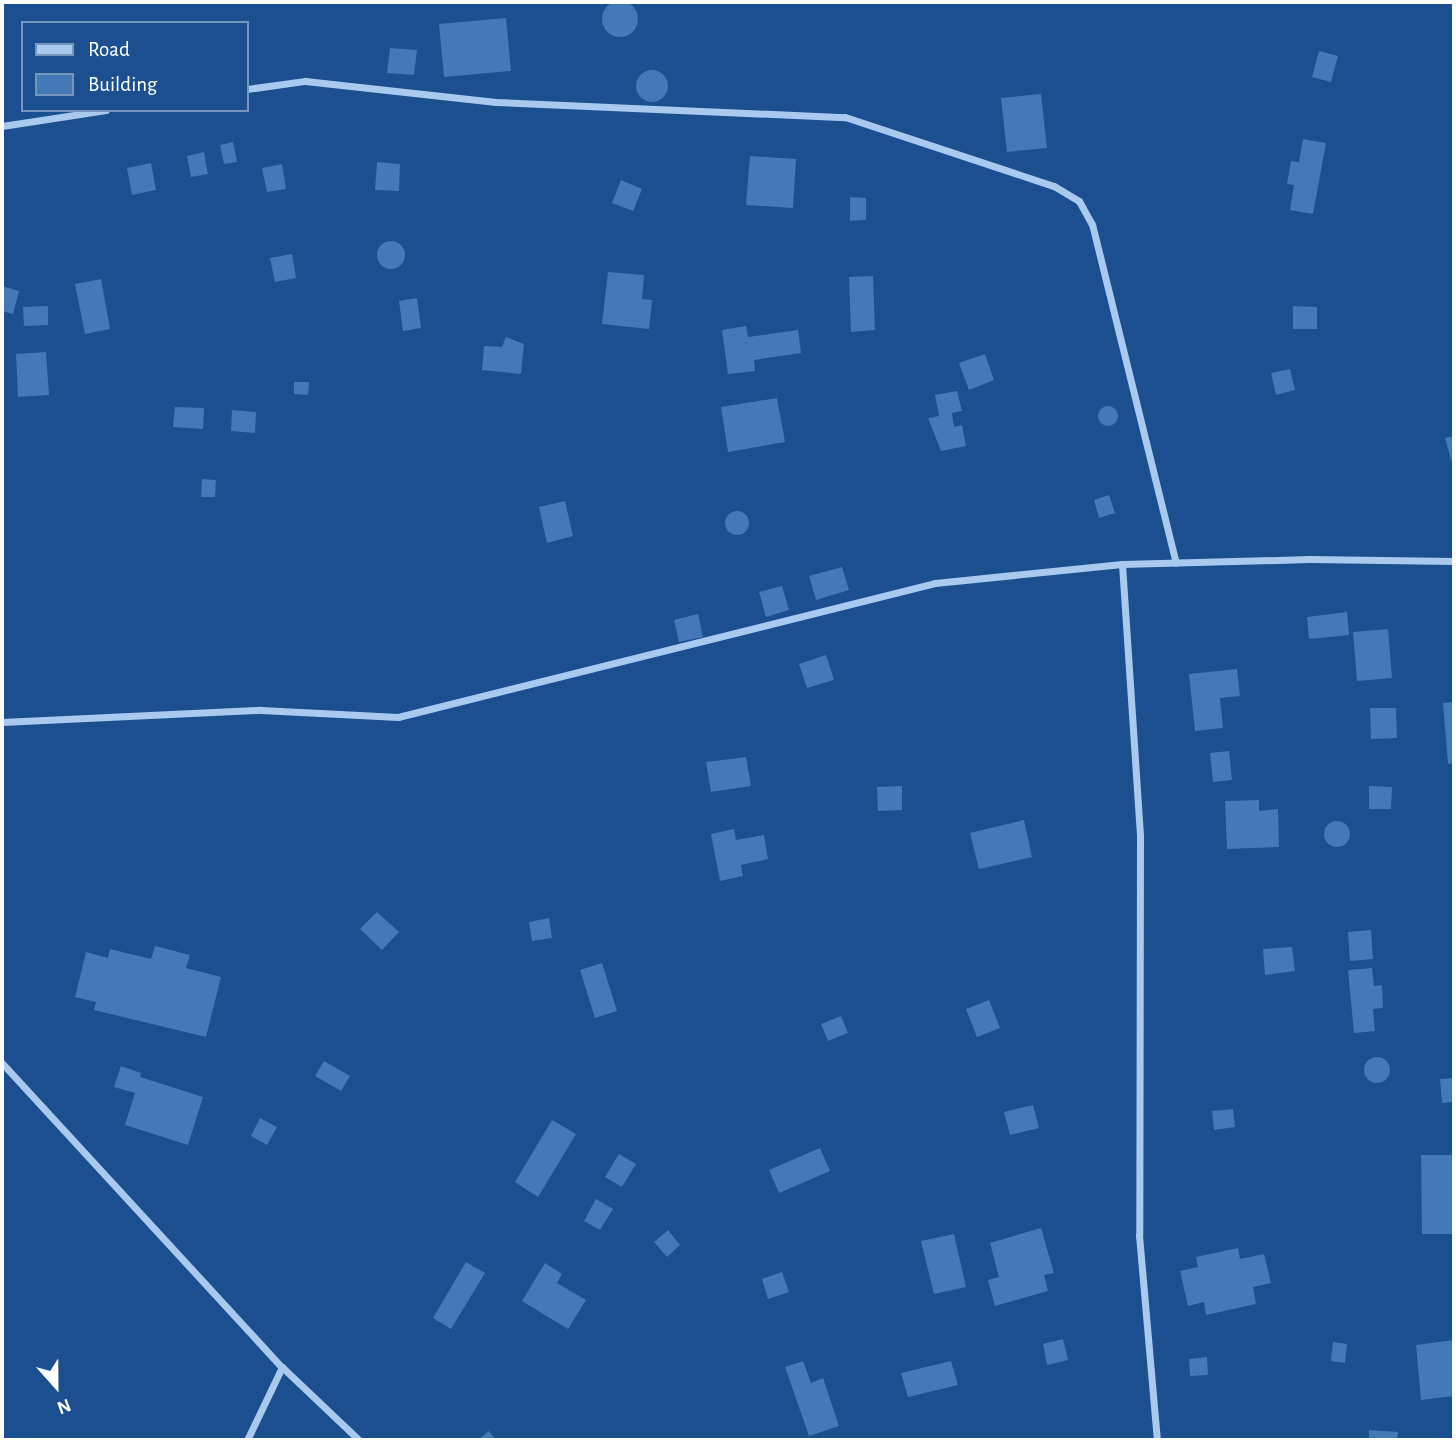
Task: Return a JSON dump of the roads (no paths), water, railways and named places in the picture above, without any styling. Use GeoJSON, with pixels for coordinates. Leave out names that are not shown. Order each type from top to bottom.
{"type":"FeatureCollection","features":[{"type":"Feature","properties":{"kind":"street"},"geometry":{"type":"LineString","coordinates":[[248,89],[305,81],[496,102],[845,117],[1054,186],[1079,201],[1092,224],[1176,563]]}},
{"type":"Feature","properties":{"kind":"street"},"geometry":{"type":"LineString","coordinates":[[2,126],[93,112]]}},
{"type":"Feature","properties":{"kind":"street"},"geometry":{"type":"LineString","coordinates":[[2,722],[261,710],[398,717],[935,583],[1122,564],[1454,561]]}},
{"type":"Feature","properties":{"kind":"street"},"geometry":{"type":"LineString","coordinates":[[1122,564],[1140,836],[1139,1235],[1157,1440]]}},
{"type":"Feature","properties":{"kind":"street"},"geometry":{"type":"LineString","coordinates":[[2,1063],[282,1367],[359,1440]]}},
{"type":"Feature","properties":{"kind":"street"},"geometry":{"type":"LineString","coordinates":[[247,1440],[282,1367]]}}]}
